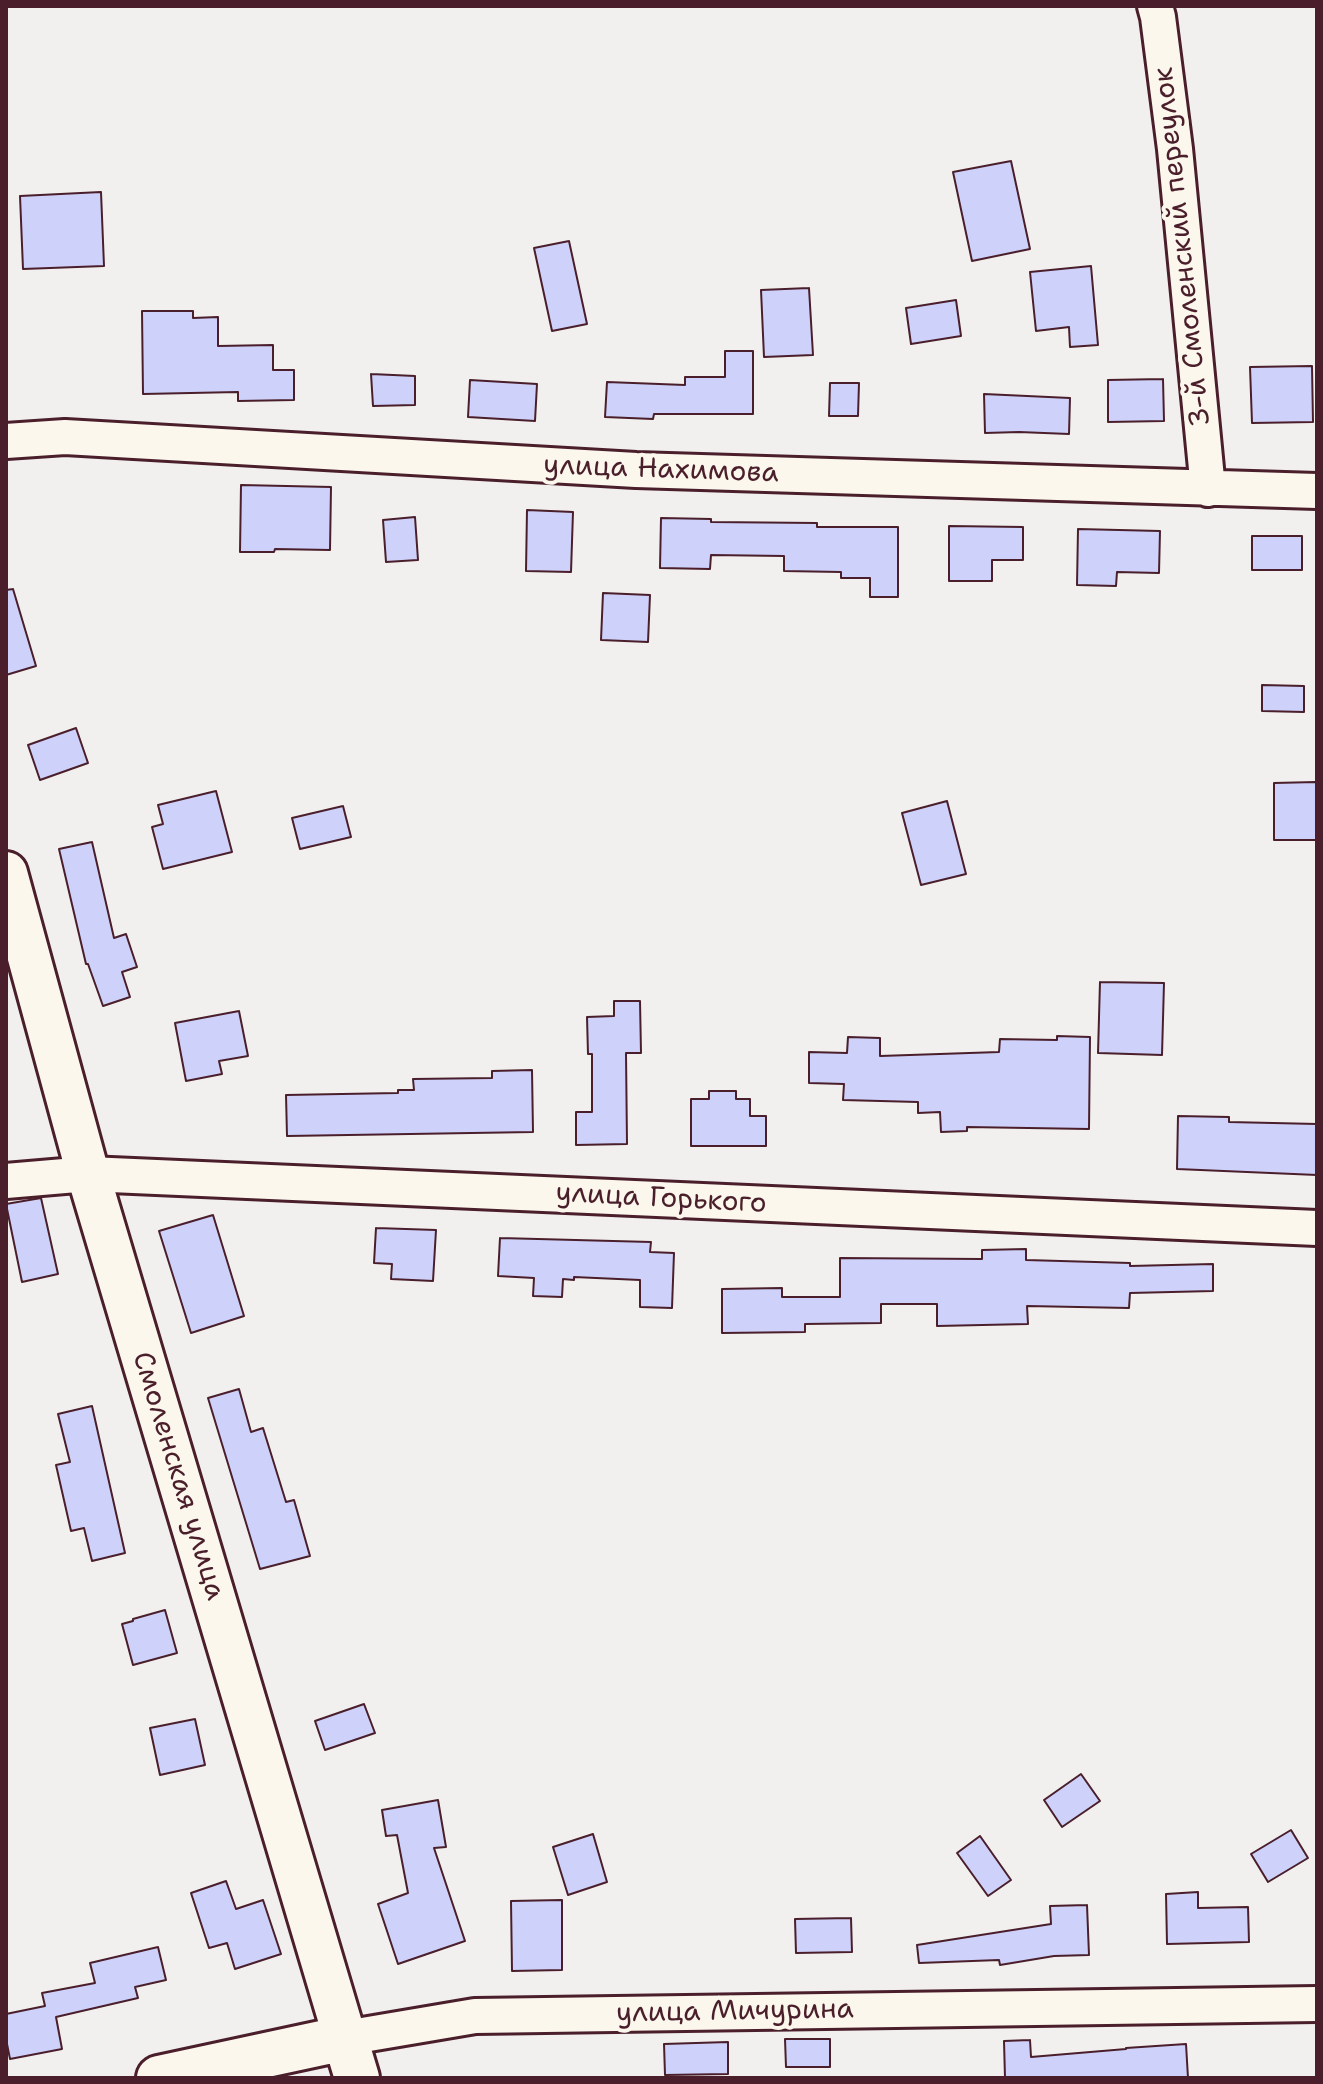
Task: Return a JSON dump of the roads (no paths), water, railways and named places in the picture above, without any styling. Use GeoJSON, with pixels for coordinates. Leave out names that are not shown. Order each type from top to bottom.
{"type":"FeatureCollection","features":[{"type":"Feature","properties":{"kind":"main road","name":"улица Мичурина"},"geometry":{"type":"LineString","coordinates":[[159,2078],[351,2058]]}},
{"type":"Feature","properties":{"kind":"street","name":"3-й Смоленский переулок"},"geometry":{"type":"LineString","coordinates":[[1155,6],[1175,149],[1208,489]]}},
{"type":"Feature","properties":{"kind":"street","name":"улица Нахимова"},"geometry":{"type":"LineString","coordinates":[[6,441],[65,437],[636,470],[1317,491]]}},
{"type":"Feature","properties":{"kind":"street","name":"Смоленская улица"},"geometry":{"type":"LineString","coordinates":[[6,873],[88,1174],[351,2058]]}},
{"type":"Feature","properties":{"kind":"street","name":"улица Горького"},"geometry":{"type":"LineString","coordinates":[[6,1181],[88,1174],[1317,1228]]}},
{"type":"Feature","properties":{"kind":"street","name":"улица Мичурина"},"geometry":{"type":"LineString","coordinates":[[351,2058],[475,2016],[1317,2004]]}}]}
